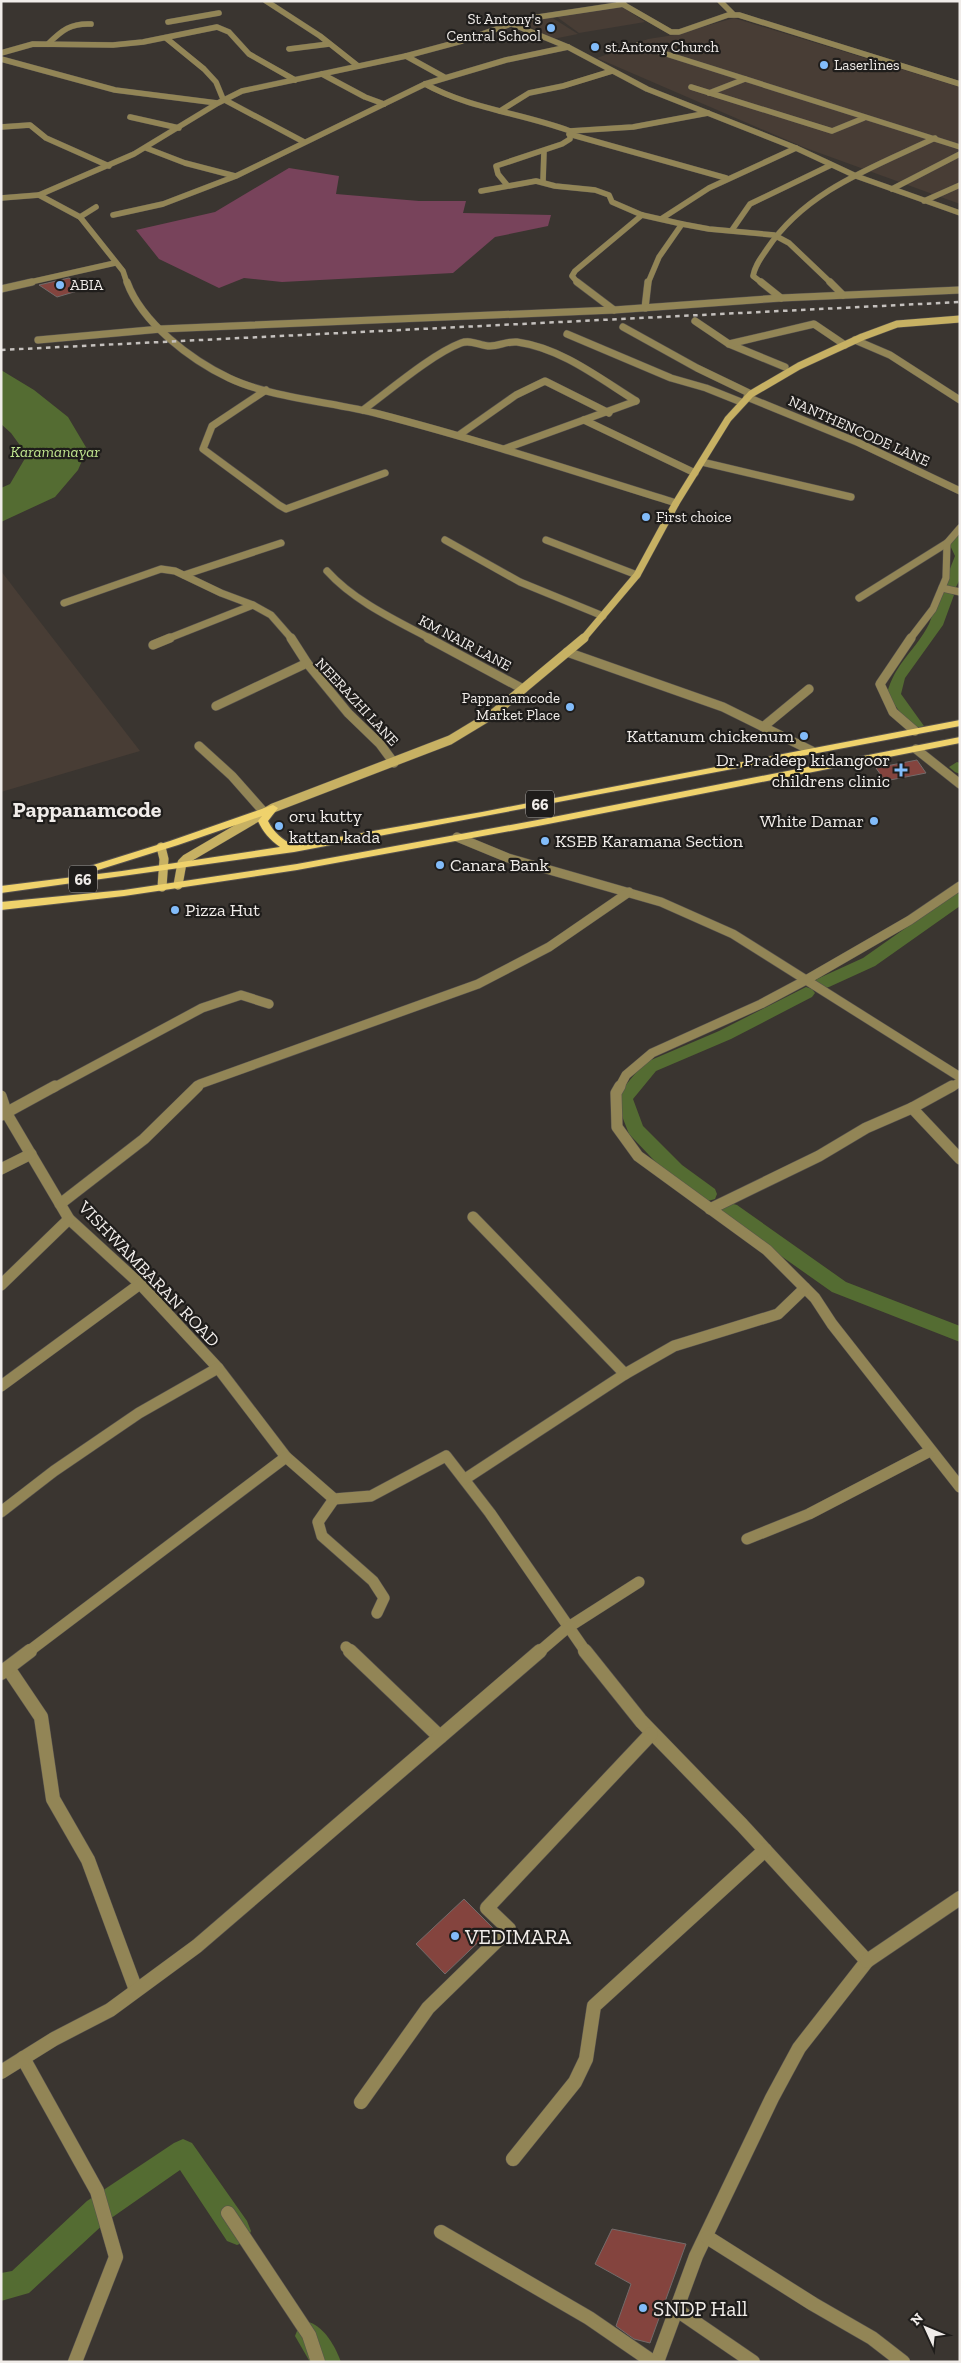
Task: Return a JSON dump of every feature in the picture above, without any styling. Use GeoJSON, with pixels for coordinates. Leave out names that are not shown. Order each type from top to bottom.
{"type":"FeatureCollection","features":[{"type":"Feature","properties":{"kind":"main road"},"geometry":{"type":"LineString","coordinates":[[31,886],[103,866],[161,847],[394,763],[450,740],[493,714],[589,634],[637,575],[676,503],[728,419],[746,398],[799,366],[855,340],[897,324],[960,319]]}},
{"type":"Feature","properties":{"kind":"main road"},"geometry":{"type":"LineString","coordinates":[[915,731],[960,723]]}},
{"type":"Feature","properties":{"kind":"main road","name":"66"},"geometry":{"type":"LineString","coordinates":[[1,890],[181,867],[422,827],[915,731]]}},
{"type":"Feature","properties":{"kind":"main road"},"geometry":{"type":"LineString","coordinates":[[1,906],[124,894],[297,867],[457,838],[960,740]]}},
{"type":"Feature","properties":{"kind":"main road"},"geometry":{"type":"LineString","coordinates":[[268,809],[263,821],[268,832],[277,842],[295,849]]}},
{"type":"Feature","properties":{"kind":"main road"},"geometry":{"type":"LineString","coordinates":[[178,885],[181,867],[186,859],[268,809]]}},
{"type":"Feature","properties":{"kind":"main road"},"geometry":{"type":"LineString","coordinates":[[161,847],[164,868],[162,887]]}},
{"type":"Feature","properties":{"kind":"street"},"geometry":{"type":"LineString","coordinates":[[266,1],[358,66]]}},
{"type":"Feature","properties":{"kind":"street"},"geometry":{"type":"LineString","coordinates":[[618,1],[671,32],[679,32],[733,14]]}},
{"type":"Feature","properties":{"kind":"street"},"geometry":{"type":"LineString","coordinates":[[720,1],[733,14],[960,84]]}},
{"type":"Feature","properties":{"kind":"street"},"geometry":{"type":"LineString","coordinates":[[1,198],[39,195],[109,166],[146,148],[223,99],[242,91],[406,56],[547,15],[624,4]]}},
{"type":"Feature","properties":{"kind":"street"},"geometry":{"type":"LineString","coordinates":[[168,22],[219,13]]}},
{"type":"Feature","properties":{"kind":"street"},"geometry":{"type":"LineString","coordinates":[[200,16],[211,27]]}},
{"type":"Feature","properties":{"kind":"street"},"geometry":{"type":"LineString","coordinates":[[48,44],[73,22],[91,24]]}},
{"type":"Feature","properties":{"kind":"street"},"geometry":{"type":"LineString","coordinates":[[512,24],[568,47],[647,89],[796,148],[856,176],[960,213]]}},
{"type":"Feature","properties":{"kind":"street"},"geometry":{"type":"LineString","coordinates":[[1,53],[27,45],[113,44],[166,38],[211,27],[229,32],[249,54],[295,80]]}},
{"type":"Feature","properties":{"kind":"street"},"geometry":{"type":"LineString","coordinates":[[166,38],[204,69],[216,82],[223,99],[304,142]]}},
{"type":"Feature","properties":{"kind":"street"},"geometry":{"type":"LineString","coordinates":[[288,49],[329,44]]}},
{"type":"Feature","properties":{"kind":"street"},"geometry":{"type":"LineString","coordinates":[[638,44],[864,118],[960,147]]}},
{"type":"Feature","properties":{"kind":"street"},"geometry":{"type":"LineString","coordinates":[[113,215],[163,204],[236,176],[425,84],[506,60],[568,47]]}},
{"type":"Feature","properties":{"kind":"street"},"geometry":{"type":"LineString","coordinates":[[406,56],[444,77]]}},
{"type":"Feature","properties":{"kind":"street"},"geometry":{"type":"LineString","coordinates":[[1,59],[116,90],[217,103]]}},
{"type":"Feature","properties":{"kind":"street"},"geometry":{"type":"LineString","coordinates":[[500,111],[529,93],[563,86],[612,71]]}},
{"type":"Feature","properties":{"kind":"street"},"geometry":{"type":"LineString","coordinates":[[322,74],[365,97],[384,104]]}},
{"type":"Feature","properties":{"kind":"street"},"geometry":{"type":"LineString","coordinates":[[709,93],[745,79]]}},
{"type":"Feature","properties":{"kind":"street"},"geometry":{"type":"LineString","coordinates":[[425,84],[452,99],[540,119],[570,133],[726,178]]}},
{"type":"Feature","properties":{"kind":"street"},"geometry":{"type":"LineString","coordinates":[[691,87],[832,132],[864,118]]}},
{"type":"Feature","properties":{"kind":"street"},"geometry":{"type":"LineString","coordinates":[[570,133],[633,127],[709,113]]}},
{"type":"Feature","properties":{"kind":"street"},"geometry":{"type":"LineString","coordinates":[[130,117],[178,128]]}},
{"type":"Feature","properties":{"kind":"street"},"geometry":{"type":"LineString","coordinates":[[1,127],[30,125],[46,138],[109,166]]}},
{"type":"Feature","properties":{"kind":"street"},"geometry":{"type":"LineString","coordinates":[[507,185],[498,174],[496,166],[544,151],[570,139],[570,133]]}},
{"type":"Feature","properties":{"kind":"street"},"geometry":{"type":"LineString","coordinates":[[781,298],[753,276],[758,259],[770,244],[774,235],[814,199],[856,176],[935,138]]}},
{"type":"Feature","properties":{"kind":"street"},"geometry":{"type":"LineString","coordinates":[[146,148],[185,163],[236,176]]}},
{"type":"Feature","properties":{"kind":"street"},"geometry":{"type":"LineString","coordinates":[[661,219],[685,200],[726,178],[796,148]]}},
{"type":"Feature","properties":{"kind":"street"},"geometry":{"type":"LineString","coordinates":[[543,181],[544,151]]}},
{"type":"Feature","properties":{"kind":"street"},"geometry":{"type":"LineString","coordinates":[[892,189],[960,154]]}},
{"type":"Feature","properties":{"kind":"street"},"geometry":{"type":"LineString","coordinates":[[732,230],[750,204],[831,165]]}},
{"type":"Feature","properties":{"kind":"street"},"geometry":{"type":"LineString","coordinates":[[481,191],[507,185],[543,181],[555,186],[600,191],[609,195],[612,202],[642,215],[682,224],[774,235],[789,243],[843,295]]}},
{"type":"Feature","properties":{"kind":"street"},"geometry":{"type":"LineString","coordinates":[[924,201],[960,185]]}},
{"type":"Feature","properties":{"kind":"street"},"geometry":{"type":"LineString","coordinates":[[39,195],[80,217],[123,271],[131,293],[147,315],[176,345],[204,364],[247,386],[363,410],[459,435],[676,503]]}},
{"type":"Feature","properties":{"kind":"street"},"geometry":{"type":"LineString","coordinates":[[80,217],[96,207]]}},
{"type":"Feature","properties":{"kind":"street"},"geometry":{"type":"LineString","coordinates":[[614,310],[579,284],[572,276],[575,271],[642,215]]}},
{"type":"Feature","properties":{"kind":"street"},"geometry":{"type":"LineString","coordinates":[[645,308],[649,277],[672,235],[682,224]]}},
{"type":"Feature","properties":{"kind":"street"},"geometry":{"type":"LineString","coordinates":[[1,290],[115,263]]}},
{"type":"Feature","properties":{"kind":"street"},"geometry":{"type":"LineString","coordinates":[[38,340],[161,329],[614,310],[781,298],[960,290]]}},
{"type":"Feature","properties":{"kind":"street"},"geometry":{"type":"LineString","coordinates":[[695,321],[729,344],[785,367]]}},
{"type":"Feature","properties":{"kind":"street"},"geometry":{"type":"LineString","coordinates":[[729,344],[814,324],[845,345]]}},
{"type":"Feature","properties":{"kind":"street"},"geometry":{"type":"LineString","coordinates":[[623,327],[690,362],[746,398]]}},
{"type":"Feature","properties":{"kind":"street"},"geometry":{"type":"LineString","coordinates":[[566,334],[671,378],[746,398]]}},
{"type":"Feature","properties":{"kind":"street"},"geometry":{"type":"LineString","coordinates":[[855,340],[890,355],[960,400]]}},
{"type":"Feature","properties":{"kind":"street"},"geometry":{"type":"LineString","coordinates":[[363,410],[439,355],[462,342],[475,342],[490,346],[515,342],[541,348],[574,362],[636,401],[504,449]]}},
{"type":"Feature","properties":{"kind":"street"},"geometry":{"type":"LineString","coordinates":[[459,435],[516,395],[545,381],[609,412]]}},
{"type":"Feature","properties":{"kind":"street"},"geometry":{"type":"LineString","coordinates":[[266,390],[212,426],[204,449],[279,505],[286,508],[386,472]]}},
{"type":"Feature","properties":{"kind":"street","name":"NANTHENCODE LANE"},"geometry":{"type":"LineString","coordinates":[[746,398],[858,442],[960,492]]}},
{"type":"Feature","properties":{"kind":"street"},"geometry":{"type":"LineString","coordinates":[[584,420],[695,473]]}},
{"type":"Feature","properties":{"kind":"street"},"geometry":{"type":"LineString","coordinates":[[702,462],[851,497]]}},
{"type":"Feature","properties":{"kind":"street"},"geometry":{"type":"LineString","coordinates":[[859,598],[947,543],[960,528]]}},
{"type":"Feature","properties":{"kind":"street"},"geometry":{"type":"LineString","coordinates":[[445,540],[540,592],[603,616]]}},
{"type":"Feature","properties":{"kind":"street"},"geometry":{"type":"LineString","coordinates":[[546,540],[637,575]]}},
{"type":"Feature","properties":{"kind":"street"},"geometry":{"type":"LineString","coordinates":[[184,575],[280,543]]}},
{"type":"Feature","properties":{"kind":"street"},"geometry":{"type":"LineString","coordinates":[[915,731],[893,712],[880,684],[904,646],[933,609],[946,578],[947,543]]}},
{"type":"Feature","properties":{"kind":"street"},"geometry":{"type":"LineString","coordinates":[[64,603],[161,569],[175,571],[262,608],[281,621],[307,663]]}},
{"type":"Feature","properties":{"kind":"street","name":"KM NAIR LANE"},"geometry":{"type":"LineString","coordinates":[[326,571],[339,584],[395,620],[522,689]]}},
{"type":"Feature","properties":{"kind":"street"},"geometry":{"type":"LineString","coordinates":[[942,588],[960,592]]}},
{"type":"Feature","properties":{"kind":"street"},"geometry":{"type":"LineString","coordinates":[[153,645],[253,605]]}},
{"type":"Feature","properties":{"kind":"street"},"geometry":{"type":"LineString","coordinates":[[567,652],[723,707],[812,752]]}},
{"type":"Feature","properties":{"kind":"street","name":"NEERAZHI LANE"},"geometry":{"type":"LineString","coordinates":[[216,706],[307,663],[337,701],[380,744],[394,763]]}},
{"type":"Feature","properties":{"kind":"street"},"geometry":{"type":"LineString","coordinates":[[762,727],[809,689]]}},
{"type":"Feature","properties":{"kind":"street"},"geometry":{"type":"LineString","coordinates":[[199,746],[268,809]]}},
{"type":"Feature","properties":{"kind":"street"},"geometry":{"type":"LineString","coordinates":[[916,749],[960,784]]}},
{"type":"Feature","properties":{"kind":"street"},"geometry":{"type":"LineString","coordinates":[[457,838],[508,858],[661,902],[733,934],[960,1077]]}},
{"type":"Feature","properties":{"kind":"street"},"geometry":{"type":"LineString","coordinates":[[960,886],[910,920],[806,980],[761,1004],[652,1053],[626,1075],[616,1093],[617,1127],[638,1156],[767,1250],[815,1298],[832,1324],[960,1487]]}},
{"type":"Feature","properties":{"kind":"street"},"geometry":{"type":"LineString","coordinates":[[60,1204],[144,1139],[200,1084],[478,984],[549,947],[629,892]]}},
{"type":"Feature","properties":{"kind":"street"},"geometry":{"type":"LineString","coordinates":[[4,1114],[202,1008],[241,995],[269,1004]]}},
{"type":"Feature","properties":{"kind":"street"},"geometry":{"type":"LineString","coordinates":[[710,1209],[819,1156],[866,1128],[912,1108],[960,1082]]}},
{"type":"Feature","properties":{"kind":"street","name":"VISHWAMBARAN ROAD"},"geometry":{"type":"LineString","coordinates":[[1,1096],[4,1114],[31,1154],[70,1219],[140,1284],[218,1368],[286,1457],[334,1498]]}},
{"type":"Feature","properties":{"kind":"street"},"geometry":{"type":"LineString","coordinates":[[912,1108],[960,1159]]}},
{"type":"Feature","properties":{"kind":"street"},"geometry":{"type":"LineString","coordinates":[[1,1169],[31,1154]]}},
{"type":"Feature","properties":{"kind":"street"},"geometry":{"type":"LineString","coordinates":[[472,1216],[625,1374]]}},
{"type":"Feature","properties":{"kind":"street"},"geometry":{"type":"LineString","coordinates":[[1,1285],[70,1219]]}},
{"type":"Feature","properties":{"kind":"street"},"geometry":{"type":"LineString","coordinates":[[1,1386],[140,1284]]}},
{"type":"Feature","properties":{"kind":"street"},"geometry":{"type":"LineString","coordinates":[[465,1479],[625,1374],[674,1346],[778,1314],[805,1288]]}},
{"type":"Feature","properties":{"kind":"street"},"geometry":{"type":"LineString","coordinates":[[1,1512],[54,1471],[139,1412],[218,1368]]}},
{"type":"Feature","properties":{"kind":"street"},"geometry":{"type":"LineString","coordinates":[[747,1539],[809,1514],[930,1451]]}},
{"type":"Feature","properties":{"kind":"street"},"geometry":{"type":"LineString","coordinates":[[377,1613],[384,1598],[373,1581],[322,1536],[318,1522],[334,1498],[371,1496],[446,1456],[465,1479],[567,1628],[614,1690],[652,1734],[765,1850],[867,1962]]}},
{"type":"Feature","properties":{"kind":"street"},"geometry":{"type":"LineString","coordinates":[[136,1990],[88,1860],[53,1798],[41,1716],[5,1670],[286,1457]]}},
{"type":"Feature","properties":{"kind":"street"},"geometry":{"type":"LineString","coordinates":[[1,2072],[54,2039],[110,2010],[197,1946],[567,1628],[639,1582]]}},
{"type":"Feature","properties":{"kind":"street"},"geometry":{"type":"LineString","coordinates":[[346,1646],[440,1737]]}},
{"type":"Feature","properties":{"kind":"street"},"geometry":{"type":"LineString","coordinates":[[361,2102],[428,2008],[509,1929],[487,1908],[652,1734]]}},
{"type":"Feature","properties":{"kind":"street"},"geometry":{"type":"LineString","coordinates":[[513,2159],[575,2082],[586,2059],[594,2006],[765,1850]]}},
{"type":"Feature","properties":{"kind":"street"},"geometry":{"type":"LineString","coordinates":[[441,2232],[589,2318],[655,2362],[677,2310],[696,2256],[740,2163],[799,2048],[867,1962],[960,1898]]}},
{"type":"Feature","properties":{"kind":"street"},"geometry":{"type":"LineString","coordinates":[[23,2058],[97,2191],[116,2257],[75,2362]]}},
{"type":"Feature","properties":{"kind":"street"},"geometry":{"type":"LineString","coordinates":[[228,2213],[308,2335],[318,2362]]}},
{"type":"Feature","properties":{"kind":"street"},"geometry":{"type":"LineString","coordinates":[[707,2236],[813,2304],[872,2338],[903,2362]]}},
{"type":"Feature","properties":{"kind":"street"},"geometry":{"type":"LineString","coordinates":[[677,2310],[753,2362]]}},
{"type":"Feature","properties":{"kind":"shaded area"},"geometry":{"type":"Polygon","coordinates":[[[623,7],[645,22],[579,33],[557,17],[623,7]]]}},
{"type":"Feature","properties":{"kind":"shaded area","name":"St Antony's Central School"},"geometry":{"type":"Polygon","coordinates":[[[551,17],[578,34],[553,39],[523,23],[551,17]]]}},
{"type":"Feature","properties":{"kind":"shaded area"},"geometry":{"type":"Polygon","coordinates":[[[734,18],[960,87],[960,204],[803,147],[597,58],[648,39],[674,35],[734,18]]]}},
{"type":"Feature","properties":{"kind":"shaded area"},"geometry":{"type":"Polygon","coordinates":[[[289,168],[339,176],[336,194],[419,201],[466,201],[463,213],[551,215],[548,226],[495,237],[453,273],[282,282],[244,278],[219,288],[159,259],[136,230],[215,212],[289,168]]]}},
{"type":"Feature","properties":{"kind":"shaded area"},"geometry":{"type":"Polygon","coordinates":[[[1,571],[27,605],[140,751],[1,792],[1,571]]]}},
{"type":"Feature","properties":{"kind":"water","name":"Karamanayar"},"geometry":{"type":"Polygon","coordinates":[[[1,370],[34,390],[68,417],[87,449],[78,470],[55,497],[1,522],[1,488],[10,484],[27,455],[11,433],[1,424],[1,370]]]}},
{"type":"Feature","properties":{"kind":"building","name":"ABIA"},"geometry":{"type":"Polygon","coordinates":[[[69,278],[84,289],[57,297],[39,285],[69,278]]]}},
{"type":"Feature","properties":{"kind":"building","name":"Dr. Pradeep kidangoor childrens clinic"},"geometry":{"type":"Polygon","coordinates":[[[917,760],[926,773],[885,781],[876,768],[917,760]]]}},
{"type":"Feature","properties":{"kind":"building","name":"VEDIMARA"},"geometry":{"type":"Polygon","coordinates":[[[464,1899],[493,1928],[445,1974],[416,1944],[464,1899]]]}},
{"type":"Feature","properties":{"kind":"building","name":"SNDP Hall"},"geometry":{"type":"Polygon","coordinates":[[[612,2229],[686,2244],[650,2343],[634,2339],[616,2326],[631,2284],[595,2264],[612,2229]]]}},
{"type":"Feature","properties":{"kind":"waterway"},"geometry":{"type":"LineString","coordinates":[[960,539],[956,543],[960,554]]}},
{"type":"Feature","properties":{"kind":"waterway"},"geometry":{"type":"LineString","coordinates":[[951,584],[960,558]]}},
{"type":"Feature","properties":{"kind":"waterway"},"geometry":{"type":"LineString","coordinates":[[917,726],[894,694],[898,678],[936,625],[947,595]]}},
{"type":"Feature","properties":{"kind":"waterway"},"geometry":{"type":"LineString","coordinates":[[823,983],[869,962],[960,898]]}},
{"type":"Feature","properties":{"kind":"waterway"},"geometry":{"type":"LineString","coordinates":[[708,1194],[675,1170],[635,1129],[624,1098],[650,1067],[725,1035],[806,993]]}},
{"type":"Feature","properties":{"kind":"waterway"},"geometry":{"type":"LineString","coordinates":[[730,1210],[839,1287],[960,1334]]}},
{"type":"Feature","properties":{"kind":"waterway"},"geometry":{"type":"LineString","coordinates":[[1,2287],[19,2283],[97,2211],[183,2152],[237,2231]]}},
{"type":"Feature","properties":{"kind":"waterway"},"geometry":{"type":"LineString","coordinates":[[309,2336],[327,2362]]}},
{"type":"Feature","properties":{"kind":"railway"},"geometry":{"type":"LineString","coordinates":[[1,350],[960,302]]}},
{"type":"Feature","properties":{"kind":"place","name":"St Antony's Central School"},"geometry":{"type":"Point","coordinates":[551,28]}},
{"type":"Feature","properties":{"kind":"place","name":"st.Antony Church"},"geometry":{"type":"Point","coordinates":[595,47]}},
{"type":"Feature","properties":{"kind":"place","name":"Laserlines"},"geometry":{"type":"Point","coordinates":[824,65]}},
{"type":"Feature","properties":{"kind":"place","name":"ABIA"},"geometry":{"type":"Point","coordinates":[60,285]}},
{"type":"Feature","properties":{"kind":"place","name":"First choice"},"geometry":{"type":"Point","coordinates":[646,517]}},
{"type":"Feature","properties":{"kind":"place","name":"Pappanamcode Market Place"},"geometry":{"type":"Point","coordinates":[570,707]}},
{"type":"Feature","properties":{"kind":"place","name":"Kattanum chickenum"},"geometry":{"type":"Point","coordinates":[804,736]}},
{"type":"Feature","properties":{"kind":"place","name":"Dr. Pradeep kidangoor childrens clinic"},"geometry":{"type":"Point","coordinates":[901,770]}},
{"type":"Feature","properties":{"kind":"place","name":"White Damar"},"geometry":{"type":"Point","coordinates":[874,821]}},
{"type":"Feature","properties":{"kind":"place","name":"oru kutty kattan kada"},"geometry":{"type":"Point","coordinates":[279,826]}},
{"type":"Feature","properties":{"kind":"place","name":"KSEB Karamana Section"},"geometry":{"type":"Point","coordinates":[545,841]}},
{"type":"Feature","properties":{"kind":"place","name":"Canara Bank"},"geometry":{"type":"Point","coordinates":[440,865]}},
{"type":"Feature","properties":{"kind":"place","name":"Pizza Hut"},"geometry":{"type":"Point","coordinates":[175,910]}},
{"type":"Feature","properties":{"kind":"place","name":"VEDIMARA"},"geometry":{"type":"Point","coordinates":[455,1936]}},
{"type":"Feature","properties":{"kind":"place","name":"SNDP Hall"},"geometry":{"type":"Point","coordinates":[643,2308]}},
{"type":"Feature","properties":{"kind":"district","name":"Pappanamcode"},"geometry":{"type":"Point","coordinates":[87,809]}}]}
